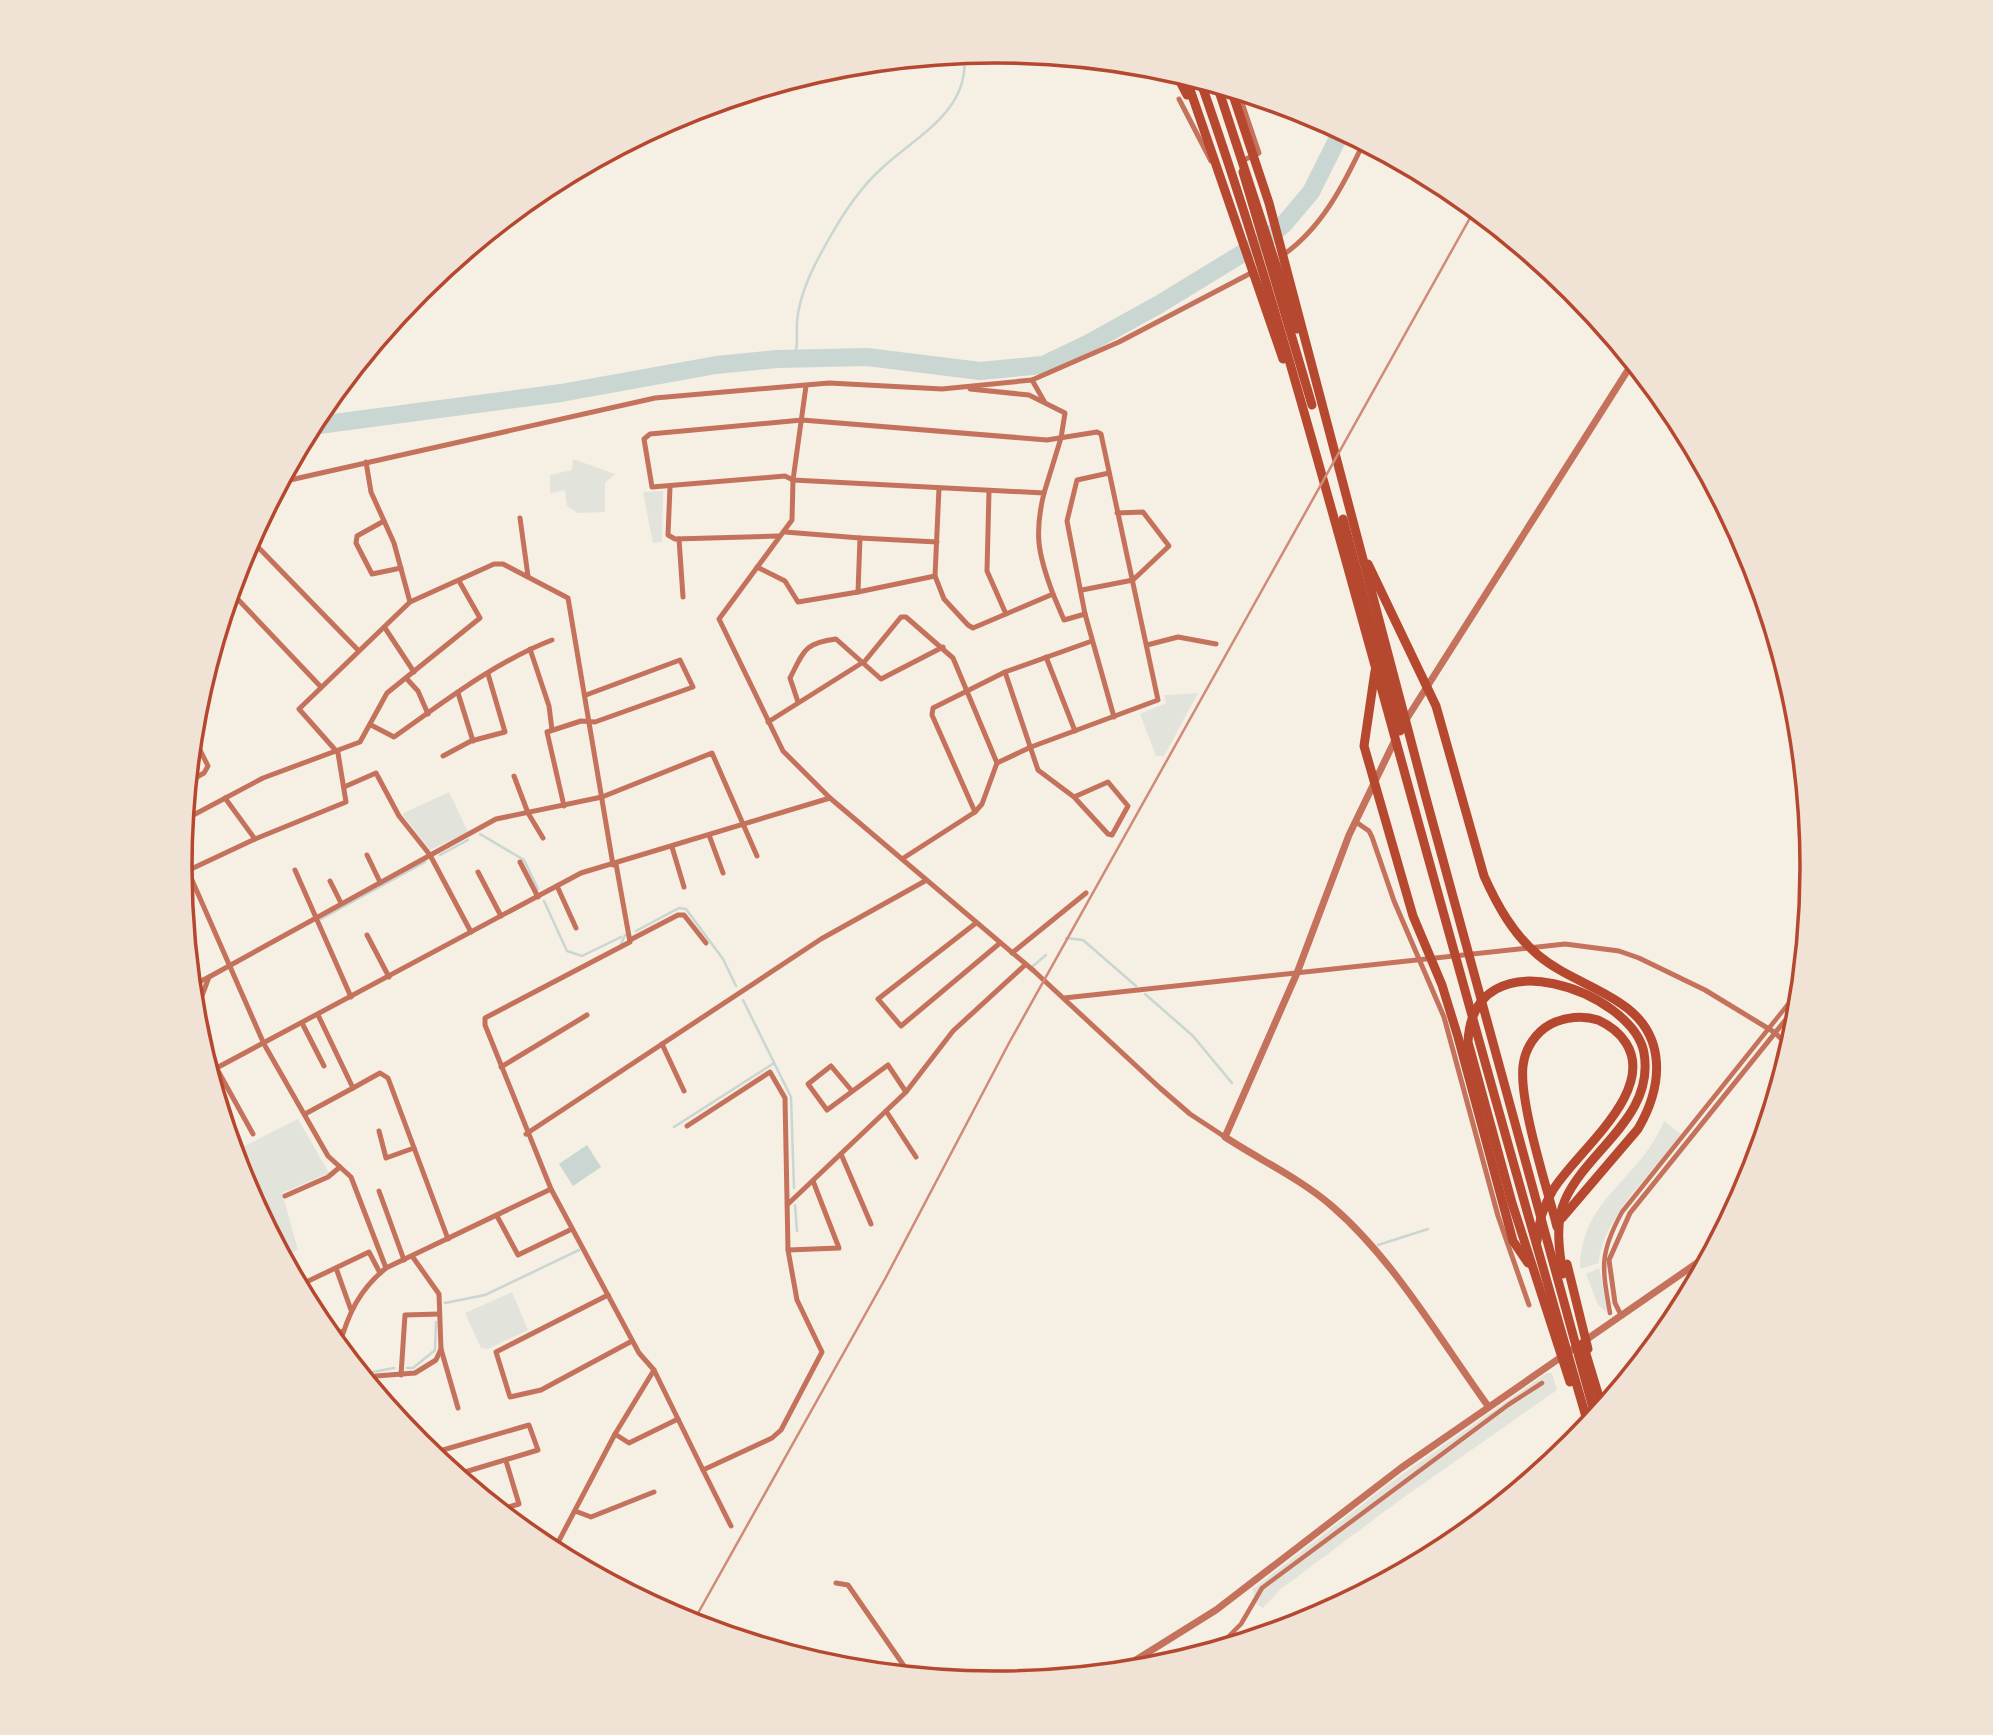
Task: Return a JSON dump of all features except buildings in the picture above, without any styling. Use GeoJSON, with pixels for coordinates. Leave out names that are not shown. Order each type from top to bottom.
{"type":"FeatureCollection","features":[{"type":"Feature","properties":{"kind":"highway"},"geometry":{"type":"LineString","coordinates":[[1183,85],[1245,185]]}},
{"type":"Feature","properties":{"kind":"highway"},"geometry":{"type":"LineString","coordinates":[[1189,86],[1283,357],[1301,398]]}},
{"type":"Feature","properties":{"kind":"highway"},"geometry":{"type":"LineString","coordinates":[[1202,89],[1245,211],[1301,398],[1376,669],[1592,1407]]}},
{"type":"Feature","properties":{"kind":"highway"},"geometry":{"type":"LineString","coordinates":[[1220,95],[1357,540],[1592,1407]]}},
{"type":"Feature","properties":{"kind":"highway"},"geometry":{"type":"LineString","coordinates":[[1232,99],[1245,185],[1316,405]]}},
{"type":"Feature","properties":{"kind":"highway"},"geometry":{"type":"LineString","coordinates":[[1235,99],[1269,202],[1316,405]]}},
{"type":"Feature","properties":{"kind":"highway"},"geometry":{"type":"LineString","coordinates":[[1343,519],[1400,731]]}},
{"type":"Feature","properties":{"kind":"highway"},"geometry":{"type":"LineString","coordinates":[[1357,540],[1436,706],[1484,876],[1510,924],[1545,961],[1633,1013],[1650,1033],[1658,1062],[1654,1096],[1637,1129],[1560,1220]]}},
{"type":"Feature","properties":{"kind":"highway"},"geometry":{"type":"LineString","coordinates":[[1376,669],[1364,746],[1413,916],[1442,985],[1458,1037],[1513,1241],[1544,1287]]}},
{"type":"Feature","properties":{"kind":"highway"},"geometry":{"type":"LineString","coordinates":[[1591,1409],[1563,1366],[1487,1115],[1468,1042],[1469,1028],[1479,1006],[1497,988],[1524,979],[1557,984],[1598,1003],[1633,1028],[1644,1054],[1642,1085],[1637,1101],[1622,1127],[1570,1190],[1563,1202],[1560,1220],[1561,1261],[1582,1341],[1593,1407]]}},
{"type":"Feature","properties":{"kind":"highway"},"geometry":{"type":"LineString","coordinates":[[1580,1420],[1536,1262],[1538,1233],[1543,1212],[1550,1198],[1563,1175],[1620,1106],[1632,1083],[1633,1063],[1628,1046],[1614,1029],[1594,1019],[1581,1017],[1553,1023],[1541,1030],[1528,1046],[1522,1083],[1544,1174],[1550,1198],[1587,1340],[1593,1406]]}},
{"type":"Feature","properties":{"kind":"street"},"geometry":{"type":"LineString","coordinates":[[1179,99],[1216,174],[1227,169]]}},
{"type":"Feature","properties":{"kind":"street"},"geometry":{"type":"LineString","coordinates":[[1241,102],[1259,153],[1246,159]]}},
{"type":"Feature","properties":{"kind":"street"},"geometry":{"type":"LineString","coordinates":[[292,479],[655,398],[829,383],[965,388],[1032,380],[1119,342],[1249,274],[1300,243],[1346,182],[1360,150]]}},
{"type":"Feature","properties":{"kind":"street"},"geometry":{"type":"LineString","coordinates":[[1225,1137],[1297,973],[1356,822],[1400,731],[1628,370]]}},
{"type":"Feature","properties":{"kind":"street"},"geometry":{"type":"LineString","coordinates":[[1032,380],[1045,403]]}},
{"type":"Feature","properties":{"kind":"street"},"geometry":{"type":"LineString","coordinates":[[806,386],[793,480],[792,520],[719,619],[783,751],[830,798],[1064,998],[1190,1114],[1304,1185],[1353,1225],[1385,1262],[1488,1406]]}},
{"type":"Feature","properties":{"kind":"street"},"geometry":{"type":"LineString","coordinates":[[965,388],[991,394],[1028,396],[1065,413],[1061,438],[1036,526],[1042,566],[1064,620],[1085,614]]}},
{"type":"Feature","properties":{"kind":"street"},"geometry":{"type":"LineString","coordinates":[[997,763],[1031,747],[1158,701],[1101,434],[1097,432],[1046,440],[802,420],[650,434],[644,439],[652,487],[785,476],[793,480],[1044,492]]}},
{"type":"Feature","properties":{"kind":"street"},"geometry":{"type":"LineString","coordinates":[[366,462],[371,492],[401,568],[410,602]]}},
{"type":"Feature","properties":{"kind":"street"},"geometry":{"type":"LineString","coordinates":[[1109,473],[1077,481],[1067,521],[1085,614],[1114,717]]}},
{"type":"Feature","properties":{"kind":"street"},"geometry":{"type":"LineString","coordinates":[[670,486],[668,535],[679,539],[778,536]]}},
{"type":"Feature","properties":{"kind":"street"},"geometry":{"type":"LineString","coordinates":[[939,488],[934,576],[944,599],[968,625],[973,628],[1053,594]]}},
{"type":"Feature","properties":{"kind":"street"},"geometry":{"type":"LineString","coordinates":[[989,491],[987,571],[1006,614]]}},
{"type":"Feature","properties":{"kind":"street"},"geometry":{"type":"LineString","coordinates":[[1082,590],[1133,580],[1169,546],[1143,512],[1117,513]]}},
{"type":"Feature","properties":{"kind":"street"},"geometry":{"type":"LineString","coordinates":[[520,518],[528,576]]}},
{"type":"Feature","properties":{"kind":"street"},"geometry":{"type":"LineString","coordinates":[[384,521],[358,536],[356,543],[372,574],[401,568]]}},
{"type":"Feature","properties":{"kind":"street"},"geometry":{"type":"LineString","coordinates":[[785,532],[937,542]]}},
{"type":"Feature","properties":{"kind":"street"},"geometry":{"type":"LineString","coordinates":[[858,592],[860,538]]}},
{"type":"Feature","properties":{"kind":"street"},"geometry":{"type":"LineString","coordinates":[[679,539],[682,597]]}},
{"type":"Feature","properties":{"kind":"street"},"geometry":{"type":"LineString","coordinates":[[259,548],[358,650]]}},
{"type":"Feature","properties":{"kind":"street"},"geometry":{"type":"LineString","coordinates":[[192,869],[255,839],[346,802],[338,752],[299,709],[410,602],[494,564],[503,564],[568,598],[630,940]]}},
{"type":"Feature","properties":{"kind":"street"},"geometry":{"type":"LineString","coordinates":[[757,567],[785,581],[798,602],[934,576]]}},
{"type":"Feature","properties":{"kind":"street"},"geometry":{"type":"LineString","coordinates":[[194,815],[263,778],[360,742],[387,693],[480,618],[459,581]]}},
{"type":"Feature","properties":{"kind":"street"},"geometry":{"type":"LineString","coordinates":[[238,600],[321,687]]}},
{"type":"Feature","properties":{"kind":"street"},"geometry":{"type":"LineString","coordinates":[[768,722],[865,661],[901,617],[906,617],[943,647],[953,658],[968,690],[997,763],[982,804],[975,812],[902,859]]}},
{"type":"Feature","properties":{"kind":"street"},"geometry":{"type":"LineString","coordinates":[[385,628],[414,672]]}},
{"type":"Feature","properties":{"kind":"street"},"geometry":{"type":"LineString","coordinates":[[1147,645],[1178,637],[1216,644]]}},
{"type":"Feature","properties":{"kind":"street"},"geometry":{"type":"LineString","coordinates":[[797,702],[790,678],[806,648],[815,642],[836,639],[865,661],[876,677],[881,679],[943,647]]}},
{"type":"Feature","properties":{"kind":"street"},"geometry":{"type":"LineString","coordinates":[[371,725],[394,737],[488,674],[530,649],[552,640]]}},
{"type":"Feature","properties":{"kind":"street"},"geometry":{"type":"LineString","coordinates":[[975,812],[932,715],[933,708],[1005,672],[1092,641]]}},
{"type":"Feature","properties":{"kind":"street"},"geometry":{"type":"LineString","coordinates":[[530,649],[548,706],[552,730]]}},
{"type":"Feature","properties":{"kind":"street"},"geometry":{"type":"LineString","coordinates":[[1046,657],[1075,731]]}},
{"type":"Feature","properties":{"kind":"street"},"geometry":{"type":"LineString","coordinates":[[564,806],[547,732],[588,720],[595,722],[693,687],[680,660],[586,695]]}},
{"type":"Feature","properties":{"kind":"street"},"geometry":{"type":"LineString","coordinates":[[1005,672],[1038,770],[1074,797],[1108,834],[1112,835],[1128,806],[1108,782],[1074,797]]}},
{"type":"Feature","properties":{"kind":"street"},"geometry":{"type":"LineString","coordinates":[[443,756],[473,741],[505,732],[488,674]]}},
{"type":"Feature","properties":{"kind":"street"},"geometry":{"type":"LineString","coordinates":[[406,678],[418,691],[428,714]]}},
{"type":"Feature","properties":{"kind":"street"},"geometry":{"type":"LineString","coordinates":[[458,693],[473,741]]}},
{"type":"Feature","properties":{"kind":"street"},"geometry":{"type":"LineString","coordinates":[[198,777],[208,766],[201,751]]}},
{"type":"Feature","properties":{"kind":"street"},"geometry":{"type":"LineString","coordinates":[[200,981],[496,819],[602,797],[712,753],[757,856]]}},
{"type":"Feature","properties":{"kind":"street"},"geometry":{"type":"LineString","coordinates":[[344,787],[376,774],[399,816],[430,855],[471,932]]}},
{"type":"Feature","properties":{"kind":"street"},"geometry":{"type":"LineString","coordinates":[[514,776],[528,813],[543,838]]}},
{"type":"Feature","properties":{"kind":"street"},"geometry":{"type":"LineString","coordinates":[[225,798],[255,839]]}},
{"type":"Feature","properties":{"kind":"street"},"geometry":{"type":"LineString","coordinates":[[217,1068],[581,873],[830,798]]}},
{"type":"Feature","properties":{"kind":"street"},"geometry":{"type":"LineString","coordinates":[[1356,822],[1372,837],[1390,891],[1444,1017],[1498,1216],[1529,1305]]}},
{"type":"Feature","properties":{"kind":"street"},"geometry":{"type":"LineString","coordinates":[[709,835],[723,873]]}},
{"type":"Feature","properties":{"kind":"street"},"geometry":{"type":"LineString","coordinates":[[672,847],[684,887]]}},
{"type":"Feature","properties":{"kind":"street"},"geometry":{"type":"LineString","coordinates":[[367,855],[380,882]]}},
{"type":"Feature","properties":{"kind":"street"},"geometry":{"type":"LineString","coordinates":[[520,862],[538,897]]}},
{"type":"Feature","properties":{"kind":"street"},"geometry":{"type":"LineString","coordinates":[[295,870],[351,997]]}},
{"type":"Feature","properties":{"kind":"street"},"geometry":{"type":"LineString","coordinates":[[478,872],[501,916]]}},
{"type":"Feature","properties":{"kind":"street"},"geometry":{"type":"LineString","coordinates":[[192,878],[264,1044],[327,1156],[351,1177],[386,1268]]}},
{"type":"Feature","properties":{"kind":"street"},"geometry":{"type":"LineString","coordinates":[[330,881],[341,903]]}},
{"type":"Feature","properties":{"kind":"street"},"geometry":{"type":"LineString","coordinates":[[527,1134],[821,939],[925,881]]}},
{"type":"Feature","properties":{"kind":"street"},"geometry":{"type":"LineString","coordinates":[[557,886],[576,928]]}},
{"type":"Feature","properties":{"kind":"street"},"geometry":{"type":"LineString","coordinates":[[1012,953],[1086,893]]}},
{"type":"Feature","properties":{"kind":"street"},"geometry":{"type":"LineString","coordinates":[[706,943],[684,915],[678,915],[485,1018],[485,1025],[551,1189],[632,1341],[654,1370],[731,1526]]}},
{"type":"Feature","properties":{"kind":"street"},"geometry":{"type":"LineString","coordinates":[[976,923],[878,999],[901,1026],[1000,943]]}},
{"type":"Feature","properties":{"kind":"street"},"geometry":{"type":"LineString","coordinates":[[367,935],[389,977]]}},
{"type":"Feature","properties":{"kind":"street"},"geometry":{"type":"LineString","coordinates":[[1064,998],[1553,944],[1619,951],[1705,990],[1782,1040]]}},
{"type":"Feature","properties":{"kind":"street"},"geometry":{"type":"LineString","coordinates":[[788,1204],[906,1092],[953,1031],[1026,965]]}},
{"type":"Feature","properties":{"kind":"street"},"geometry":{"type":"LineString","coordinates":[[202,995],[209,977]]}},
{"type":"Feature","properties":{"kind":"street"},"geometry":{"type":"LineString","coordinates":[[1621,1315],[1615,1303],[1609,1260],[1630,1213],[1789,1004]]}},
{"type":"Feature","properties":{"kind":"street"},"geometry":{"type":"LineString","coordinates":[[1610,1312],[1602,1265],[1606,1247],[1622,1212],[1770,1030],[1788,1014]]}},
{"type":"Feature","properties":{"kind":"street"},"geometry":{"type":"LineString","coordinates":[[318,1015],[353,1088]]}},
{"type":"Feature","properties":{"kind":"street"},"geometry":{"type":"LineString","coordinates":[[501,1067],[587,1015]]}},
{"type":"Feature","properties":{"kind":"street"},"geometry":{"type":"LineString","coordinates":[[302,1023],[324,1066]]}},
{"type":"Feature","properties":{"kind":"street"},"geometry":{"type":"LineString","coordinates":[[662,1045],[684,1091]]}},
{"type":"Feature","properties":{"kind":"street"},"geometry":{"type":"LineString","coordinates":[[852,1091],[831,1066],[808,1084],[827,1110],[888,1065],[906,1092]]}},
{"type":"Feature","properties":{"kind":"street"},"geometry":{"type":"LineString","coordinates":[[687,1126],[770,1072],[785,1098],[788,1250],[797,1300],[822,1352],[821,1359],[780,1430],[772,1438],[703,1470]]}},
{"type":"Feature","properties":{"kind":"street"},"geometry":{"type":"LineString","coordinates":[[218,1073],[253,1134]]}},
{"type":"Feature","properties":{"kind":"street"},"geometry":{"type":"LineString","coordinates":[[305,1114],[380,1073],[385,1075],[447,1239]]}},
{"type":"Feature","properties":{"kind":"street"},"geometry":{"type":"LineString","coordinates":[[886,1111],[916,1157]]}},
{"type":"Feature","properties":{"kind":"street"},"geometry":{"type":"LineString","coordinates":[[379,1131],[386,1158],[414,1148]]}},
{"type":"Feature","properties":{"kind":"street"},"geometry":{"type":"LineString","coordinates":[[841,1154],[871,1224]]}},
{"type":"Feature","properties":{"kind":"street"},"geometry":{"type":"LineString","coordinates":[[285,1196],[328,1177],[340,1167]]}},
{"type":"Feature","properties":{"kind":"street"},"geometry":{"type":"LineString","coordinates":[[788,1250],[839,1248],[813,1181]]}},
{"type":"Feature","properties":{"kind":"street"},"geometry":{"type":"LineString","coordinates":[[343,1335],[351,1310],[370,1281],[386,1268],[551,1189]]}},
{"type":"Feature","properties":{"kind":"street"},"geometry":{"type":"LineString","coordinates":[[379,1191],[404,1260]]}},
{"type":"Feature","properties":{"kind":"street"},"geometry":{"type":"LineString","coordinates":[[497,1216],[518,1255],[572,1229]]}},
{"type":"Feature","properties":{"kind":"street"},"geometry":{"type":"LineString","coordinates":[[307,1282],[369,1252],[380,1273]]}},
{"type":"Feature","properties":{"kind":"street"},"geometry":{"type":"LineString","coordinates":[[412,1256],[439,1294],[441,1349],[458,1408]]}},
{"type":"Feature","properties":{"kind":"street"},"geometry":{"type":"LineString","coordinates":[[1137,1660],[1216,1610],[1401,1468],[1488,1406],[1694,1267]]}},
{"type":"Feature","properties":{"kind":"street"},"geometry":{"type":"LineString","coordinates":[[336,1268],[351,1310]]}},
{"type":"Feature","properties":{"kind":"street"},"geometry":{"type":"LineString","coordinates":[[608,1295],[496,1352],[510,1397],[541,1390],[632,1341]]}},
{"type":"Feature","properties":{"kind":"street"},"geometry":{"type":"LineString","coordinates":[[401,1375],[404,1315],[439,1314]]}},
{"type":"Feature","properties":{"kind":"street"},"geometry":{"type":"LineString","coordinates":[[374,1377],[415,1373],[429,1366],[441,1349]]}},
{"type":"Feature","properties":{"kind":"street"},"geometry":{"type":"LineString","coordinates":[[559,1541],[615,1434],[654,1370]]}},
{"type":"Feature","properties":{"kind":"street"},"geometry":{"type":"LineString","coordinates":[[1227,1638],[1241,1624],[1262,1588],[1508,1405],[1542,1383]]}},
{"type":"Feature","properties":{"kind":"street"},"geometry":{"type":"LineString","coordinates":[[615,1434],[629,1443],[678,1419]]}},
{"type":"Feature","properties":{"kind":"street"},"geometry":{"type":"LineString","coordinates":[[443,1450],[529,1425],[538,1450],[466,1472]]}},
{"type":"Feature","properties":{"kind":"street"},"geometry":{"type":"LineString","coordinates":[[506,1461],[519,1504],[508,1507]]}},
{"type":"Feature","properties":{"kind":"street"},"geometry":{"type":"LineString","coordinates":[[575,1511],[591,1517],[654,1492]]}},
{"type":"Feature","properties":{"kind":"street"},"geometry":{"type":"LineString","coordinates":[[836,1583],[848,1585],[904,1666]]}},
{"type":"Feature","properties":{"kind":"shaded area"},"geometry":{"type":"Polygon","coordinates":[[[573,459],[615,474],[605,483],[605,512],[578,513],[567,506],[565,490],[550,493],[550,475],[572,470],[573,459]]]}},
{"type":"Feature","properties":{"kind":"shaded area"},"geometry":{"type":"Polygon","coordinates":[[[663,491],[662,542],[653,543],[643,492],[663,491]]]}},
{"type":"Feature","properties":{"kind":"shaded area"},"geometry":{"type":"Polygon","coordinates":[[[1198,693],[1164,756],[1156,756],[1140,714],[1166,703],[1164,695],[1198,693]]]}},
{"type":"Feature","properties":{"kind":"shaded area"},"geometry":{"type":"Polygon","coordinates":[[[449,792],[468,832],[430,850],[402,814],[449,792]]]}},
{"type":"Feature","properties":{"kind":"shaded area"},"geometry":{"type":"Polygon","coordinates":[[[298,1119],[329,1173],[282,1193],[298,1250],[291,1253],[253,1175],[243,1147],[298,1119]]]}},
{"type":"Feature","properties":{"kind":"shaded area"},"geometry":{"type":"Polygon","coordinates":[[[1664,1121],[1682,1135],[1619,1212],[1602,1246],[1599,1263],[1580,1269],[1583,1244],[1590,1224],[1600,1207],[1653,1142],[1664,1121]]]}},
{"type":"Feature","properties":{"kind":"shaded area"},"geometry":{"type":"Polygon","coordinates":[[[587,1145],[601,1167],[573,1186],[559,1164],[587,1145]]]}},
{"type":"Feature","properties":{"kind":"shaded area"},"geometry":{"type":"Polygon","coordinates":[[[1599,1268],[1607,1312],[1598,1305],[1586,1274],[1599,1268]]]}},
{"type":"Feature","properties":{"kind":"shaded area"},"geometry":{"type":"Polygon","coordinates":[[[512,1292],[528,1330],[488,1349],[481,1348],[465,1313],[512,1292]]]}},
{"type":"Feature","properties":{"kind":"shaded area"},"geometry":{"type":"Polygon","coordinates":[[[1547,1373],[1552,1373],[1557,1390],[1400,1500],[1281,1589],[1263,1608],[1254,1602],[1253,1589],[1390,1483],[1547,1373]]]}},
{"type":"Feature","properties":{"kind":"waterway"},"geometry":{"type":"LineString","coordinates":[[794,358],[801,299],[824,247],[866,184],[950,107],[959,91],[964,64]]}},
{"type":"Feature","properties":{"kind":"waterway"},"geometry":{"type":"LineString","coordinates":[[326,424],[561,393],[716,365],[777,359],[867,357],[980,371],[1043,365],[1158,305],[1266,239],[1284,224],[1311,192],[1337,139]]}},
{"type":"Feature","properties":{"kind":"waterway"},"geometry":{"type":"LineString","coordinates":[[480,834],[524,860],[538,889]]}},
{"type":"Feature","properties":{"kind":"waterway"},"geometry":{"type":"LineString","coordinates":[[440,855],[468,840]]}},
{"type":"Feature","properties":{"kind":"waterway"},"geometry":{"type":"LineString","coordinates":[[321,919],[425,862]]}},
{"type":"Feature","properties":{"kind":"waterway"},"geometry":{"type":"LineString","coordinates":[[544,901],[567,951],[582,956],[621,937]]}},
{"type":"Feature","properties":{"kind":"waterway"},"geometry":{"type":"LineString","coordinates":[[636,931],[679,908],[686,909],[723,959],[736,986]]}},
{"type":"Feature","properties":{"kind":"waterway"},"geometry":{"type":"LineString","coordinates":[[621,944],[625,935]]}},
{"type":"Feature","properties":{"kind":"waterway"},"geometry":{"type":"LineString","coordinates":[[1066,938],[1083,940],[1136,986]]}},
{"type":"Feature","properties":{"kind":"waterway"},"geometry":{"type":"LineString","coordinates":[[1033,966],[1046,955]]}},
{"type":"Feature","properties":{"kind":"waterway"},"geometry":{"type":"LineString","coordinates":[[1145,994],[1193,1036],[1232,1083]]}},
{"type":"Feature","properties":{"kind":"waterway"},"geometry":{"type":"LineString","coordinates":[[743,1000],[791,1097],[794,1188]]}},
{"type":"Feature","properties":{"kind":"waterway"},"geometry":{"type":"LineString","coordinates":[[674,1127],[774,1063]]}},
{"type":"Feature","properties":{"kind":"waterway"},"geometry":{"type":"LineString","coordinates":[[795,1205],[797,1231]]}},
{"type":"Feature","properties":{"kind":"waterway"},"geometry":{"type":"LineString","coordinates":[[1378,1245],[1428,1229]]}},
{"type":"Feature","properties":{"kind":"waterway"},"geometry":{"type":"LineString","coordinates":[[445,1303],[485,1295],[579,1250]]}},
{"type":"Feature","properties":{"kind":"waterway"},"geometry":{"type":"LineString","coordinates":[[407,1368],[413,1368],[435,1350],[436,1322]]}},
{"type":"Feature","properties":{"kind":"waterway"},"geometry":{"type":"LineString","coordinates":[[372,1373],[394,1368]]}},
{"type":"Feature","properties":{"kind":"railway"},"geometry":{"type":"LineString","coordinates":[[698,1614],[885,1279],[1009,1043],[1470,218]]}}]}
